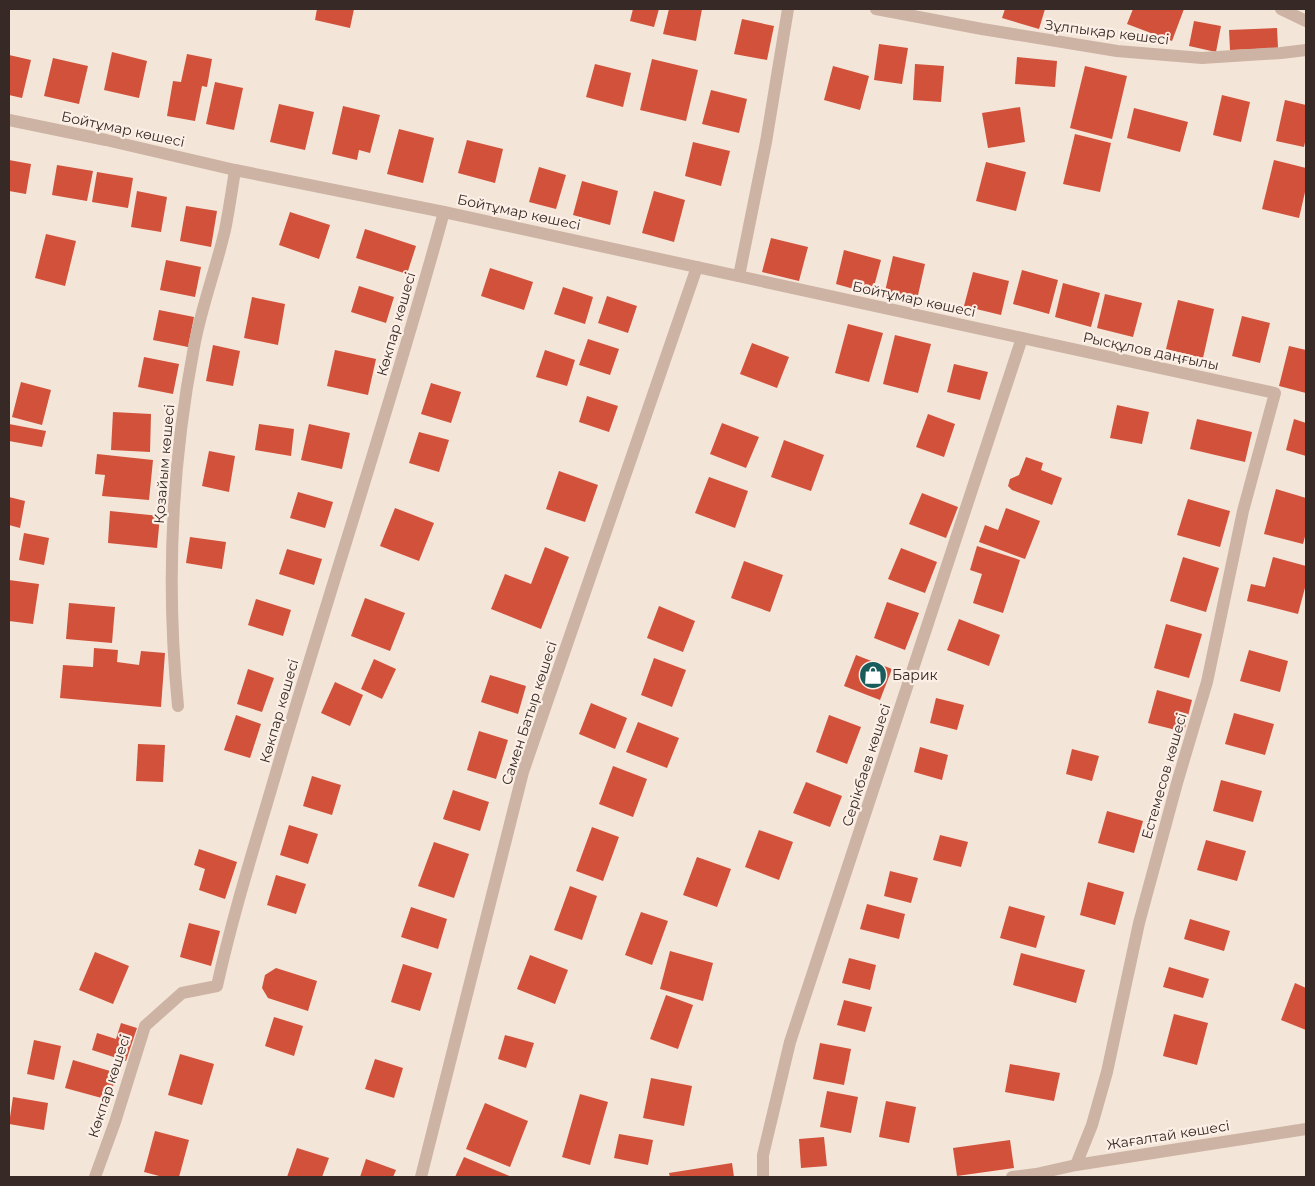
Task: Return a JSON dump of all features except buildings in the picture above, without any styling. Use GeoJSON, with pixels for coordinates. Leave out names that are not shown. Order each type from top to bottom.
{"type":"FeatureCollection","features":[{"type":"Feature","properties":{"kind":"street"},"geometry":{"type":"LineString","coordinates":[[739,276],[766,142],[788,9]]}},
{"type":"Feature","properties":{"kind":"street","name":"Зұлпықар көшесі"},"geometry":{"type":"LineString","coordinates":[[876,9],[982,30],[1117,51],[1202,58],[1306,50]]}},
{"type":"Feature","properties":{"kind":"street"},"geometry":{"type":"LineString","coordinates":[[1281,9],[1306,20]]}},
{"type":"Feature","properties":{"kind":"street","name":"Бойтұмар көшесі"},"geometry":{"type":"LineString","coordinates":[[9,120],[235,170],[444,212],[1022,338]]}},
{"type":"Feature","properties":{"kind":"street","name":"Қозайым көшесі"},"geometry":{"type":"LineString","coordinates":[[178,706],[173,657],[170,565],[178,439],[194,346],[225,229],[235,170]]}},
{"type":"Feature","properties":{"kind":"street","name":"Көкпар көшесі"},"geometry":{"type":"LineString","coordinates":[[95,1177],[115,1122],[145,1026],[182,993],[218,986],[228,940],[252,854],[415,316],[444,212]]}},
{"type":"Feature","properties":{"kind":"street","name":"Самен Батыр көшесі"},"geometry":{"type":"LineString","coordinates":[[421,1177],[523,772],[697,267]]}},
{"type":"Feature","properties":{"kind":"street","name":"Рысқұлов даңғылы"},"geometry":{"type":"LineString","coordinates":[[1022,338],[1275,393]]}},
{"type":"Feature","properties":{"kind":"street","name":"Серікбаев көшесі"},"geometry":{"type":"LineString","coordinates":[[763,1177],[763,1155],[790,1042],[1022,338]]}},
{"type":"Feature","properties":{"kind":"street","name":"Естемесов көшесі"},"geometry":{"type":"LineString","coordinates":[[1076,1165],[1092,1125],[1107,1072],[1139,923],[1176,783],[1207,682],[1243,511],[1275,393]]}},
{"type":"Feature","properties":{"kind":"street","name":"Жағалтай көшесі"},"geometry":{"type":"LineString","coordinates":[[1012,1177],[1035,1176],[1076,1165],[1306,1129]]}},
{"type":"Feature","properties":{"kind":"place","name":"Барик"},"geometry":{"type":"Point","coordinates":[873,675]}}]}
